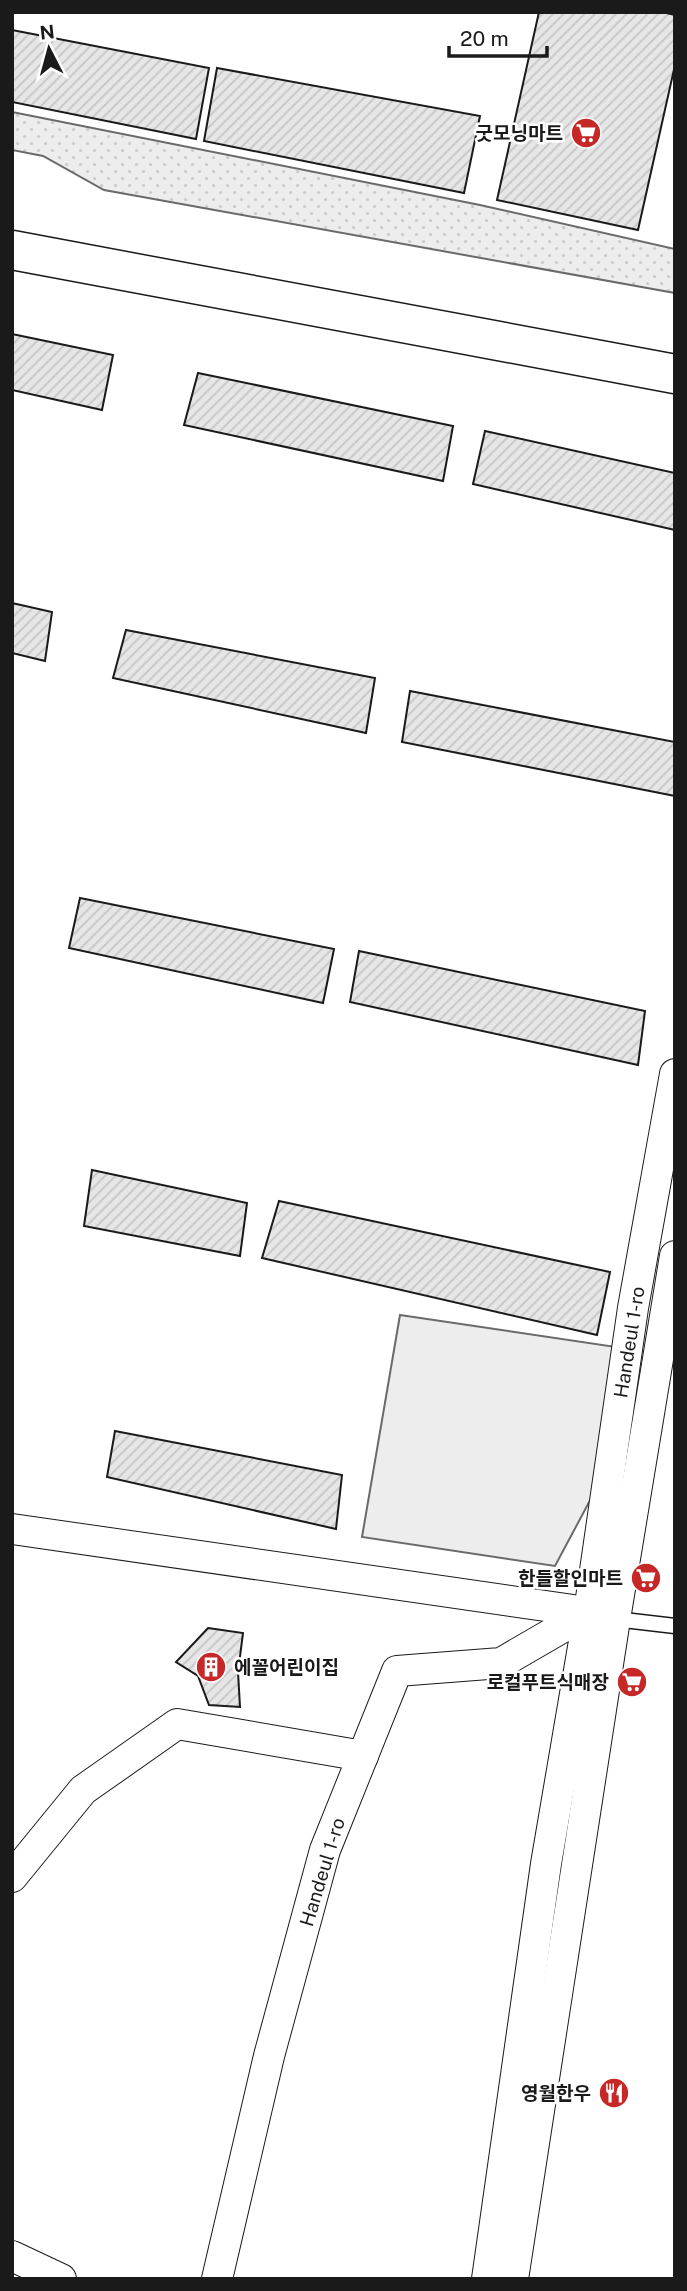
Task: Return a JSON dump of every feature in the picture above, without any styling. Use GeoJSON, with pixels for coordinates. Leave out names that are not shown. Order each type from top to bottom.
{"type":"FeatureCollection","features":[{"type":"Feature","properties":{"kind":"street"},"geometry":{"type":"LineString","coordinates":[[12,250],[675,374]]}},
{"type":"Feature","properties":{"kind":"street","name":"Handeul 1-ro"},"geometry":{"type":"LineString","coordinates":[[513,2279],[602,1616],[633,1308],[675,1074]]}},
{"type":"Feature","properties":{"kind":"street","name":"Handeul 1-ro"},"geometry":{"type":"LineString","coordinates":[[487,2279],[546,1864],[602,1616],[675,1256]]}},
{"type":"Feature","properties":{"kind":"street"},"geometry":{"type":"LineString","coordinates":[[12,1529],[602,1616]]}},
{"type":"Feature","properties":{"kind":"street","name":"Handeul 1-ro"},"geometry":{"type":"LineString","coordinates":[[217,2279],[269,2056],[325,1850],[397,1671],[501,1663],[602,1616]]}},
{"type":"Feature","properties":{"kind":"street"},"geometry":{"type":"LineString","coordinates":[[12,1877],[83,1790],[177,1724],[363,1756]]}},
{"type":"Feature","properties":{"kind":"street"},"geometry":{"type":"LineString","coordinates":[[12,2256],[61,2279]]}},
{"type":"Feature","properties":{"kind":"lane"},"geometry":{"type":"LineString","coordinates":[[602,1616],[675,1626]]}},
{"type":"Feature","properties":{"kind":"shaded area"},"geometry":{"type":"Polygon","coordinates":[[[12,112],[480,205],[675,249],[675,293],[104,190],[43,156],[12,150],[12,112]]]}},
{"type":"Feature","properties":{"kind":"shaded area"},"geometry":{"type":"Polygon","coordinates":[[[400,1315],[616,1347],[595,1491],[555,1566],[362,1537],[400,1315]]]}},
{"type":"Feature","properties":{"kind":"building","name":"굿모닝마트"},"geometry":{"type":"Polygon","coordinates":[[[539,12],[662,12],[675,15],[675,65],[638,230],[497,200],[539,12]]]}},
{"type":"Feature","properties":{"kind":"building"},"geometry":{"type":"Polygon","coordinates":[[[12,30],[209,68],[196,139],[12,102],[12,30]]]}},
{"type":"Feature","properties":{"kind":"building"},"geometry":{"type":"Polygon","coordinates":[[[217,68],[480,116],[464,193],[204,141],[217,68]]]}},
{"type":"Feature","properties":{"kind":"building"},"geometry":{"type":"Polygon","coordinates":[[[12,334],[113,355],[102,410],[12,390],[12,334]]]}},
{"type":"Feature","properties":{"kind":"building"},"geometry":{"type":"Polygon","coordinates":[[[198,373],[453,426],[443,481],[184,425],[198,373]]]}},
{"type":"Feature","properties":{"kind":"building"},"geometry":{"type":"Polygon","coordinates":[[[485,431],[675,473],[675,530],[473,484],[485,431]]]}},
{"type":"Feature","properties":{"kind":"building"},"geometry":{"type":"Polygon","coordinates":[[[12,603],[52,612],[45,661],[12,653],[12,603]]]}},
{"type":"Feature","properties":{"kind":"building"},"geometry":{"type":"Polygon","coordinates":[[[126,630],[375,678],[366,733],[113,678],[126,630]]]}},
{"type":"Feature","properties":{"kind":"building"},"geometry":{"type":"Polygon","coordinates":[[[410,691],[675,742],[675,796],[402,742],[410,691]]]}},
{"type":"Feature","properties":{"kind":"building"},"geometry":{"type":"Polygon","coordinates":[[[80,898],[334,949],[323,1003],[69,948],[80,898]]]}},
{"type":"Feature","properties":{"kind":"building"},"geometry":{"type":"Polygon","coordinates":[[[359,951],[645,1011],[638,1065],[350,1002],[359,951]]]}},
{"type":"Feature","properties":{"kind":"building"},"geometry":{"type":"Polygon","coordinates":[[[92,1170],[247,1203],[240,1256],[84,1226],[92,1170]]]}},
{"type":"Feature","properties":{"kind":"building"},"geometry":{"type":"Polygon","coordinates":[[[279,1201],[610,1272],[597,1335],[262,1258],[279,1201]]]}},
{"type":"Feature","properties":{"kind":"building"},"geometry":{"type":"Polygon","coordinates":[[[115,1431],[342,1475],[336,1529],[107,1477],[115,1431]]]}},
{"type":"Feature","properties":{"kind":"building","name":"에꼴어린이집"},"geometry":{"type":"Polygon","coordinates":[[[208,1628],[243,1633],[238,1672],[240,1707],[209,1705],[198,1676],[176,1662],[208,1628]]]}},
{"type":"Feature","properties":{"kind":"place","name":"굿모닝마트"},"geometry":{"type":"Point","coordinates":[586,133]}},
{"type":"Feature","properties":{"kind":"place","name":"한들할인마트"},"geometry":{"type":"Point","coordinates":[646,1578]}},
{"type":"Feature","properties":{"kind":"place","name":"에꼴어린이집"},"geometry":{"type":"Point","coordinates":[211,1667]}},
{"type":"Feature","properties":{"kind":"place","name":"로컬푸트식매장"},"geometry":{"type":"Point","coordinates":[632,1682]}},
{"type":"Feature","properties":{"kind":"place","name":"영월한우"},"geometry":{"type":"Point","coordinates":[614,2093]}}]}
